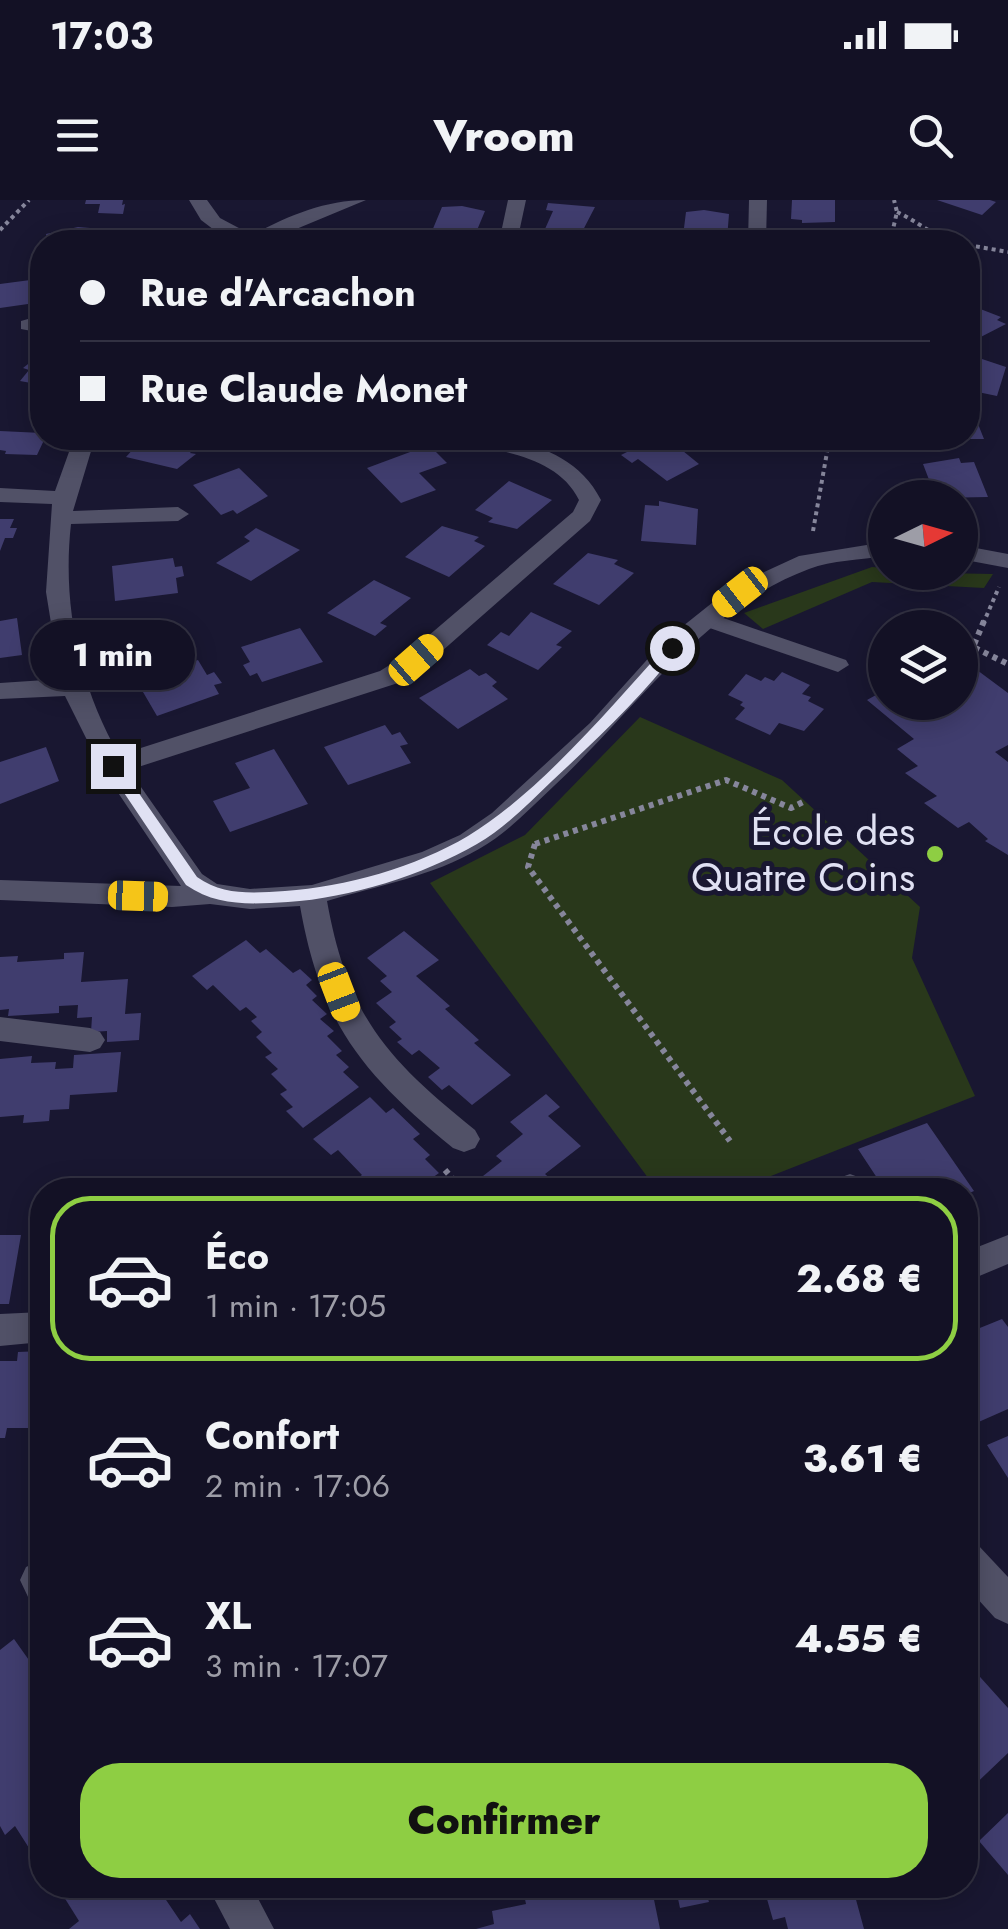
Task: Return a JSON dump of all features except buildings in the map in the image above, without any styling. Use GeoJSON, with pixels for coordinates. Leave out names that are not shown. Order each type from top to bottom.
{"type":"FeatureCollection","features":[{"type":"Feature","properties":{"kind":"street"},"geometry":{"type":"LineString","coordinates":[[198,200],[202,210],[226,230]]}},
{"type":"Feature","properties":{"kind":"street"},"geometry":{"type":"LineString","coordinates":[[276,230],[358,200]]}},
{"type":"Feature","properties":{"kind":"street"},"geometry":{"type":"LineString","coordinates":[[511,230],[517,200]]}},
{"type":"Feature","properties":{"kind":"street"},"geometry":{"type":"LineString","coordinates":[[757,230],[758,200]]}},
{"type":"Feature","properties":{"kind":"street"},"geometry":{"type":"LineString","coordinates":[[80,450],[61,508],[56,567],[74,687],[113,766],[192,881],[210,894]]}},
{"type":"Feature","properties":{"kind":"street"},"geometry":{"type":"LineString","coordinates":[[113,766],[389,677],[416,660],[582,516],[590,500],[584,483],[573,473],[553,461],[516,450]]}},
{"type":"Feature","properties":{"kind":"street"},"geometry":{"type":"LineString","coordinates":[[0,495],[61,508],[178,514]]}},
{"type":"Feature","properties":{"kind":"street"},"geometry":{"type":"LineString","coordinates":[[0,890],[250,898],[312,894],[431,860],[470,842],[501,820],[600,729],[672,648],[740,592],[808,562],[868,552]]}},
{"type":"Feature","properties":{"kind":"street"},"geometry":{"type":"LineString","coordinates":[[978,559],[1006,569]]}},
{"type":"Feature","properties":{"kind":"street"},"geometry":{"type":"LineString","coordinates":[[0,691],[74,687]]}},
{"type":"Feature","properties":{"kind":"street"},"geometry":{"type":"LineString","coordinates":[[312,894],[319,942],[349,1018],[391,1078],[464,1139]]}},
{"type":"Feature","properties":{"kind":"street"},"geometry":{"type":"LineString","coordinates":[[0,1029],[90,1040]]}},
{"type":"Feature","properties":{"kind":"street"},"geometry":{"type":"LineString","coordinates":[[978,1262],[1008,1249]]}},
{"type":"Feature","properties":{"kind":"street"},"geometry":{"type":"LineString","coordinates":[[0,1330],[30,1328]]}},
{"type":"Feature","properties":{"kind":"street"},"geometry":{"type":"LineString","coordinates":[[978,1572],[1008,1605]]}},
{"type":"Feature","properties":{"kind":"street"},"geometry":{"type":"LineString","coordinates":[[235,1898],[253,1929]]}},
{"type":"Feature","properties":{"kind":"lane"},"geometry":{"type":"LineString","coordinates":[[706,619],[838,665]]}},
{"type":"Feature","properties":{"kind":"path"},"geometry":{"type":"LineString","coordinates":[[0,230],[29,200]]}},
{"type":"Feature","properties":{"kind":"path"},"geometry":{"type":"LineString","coordinates":[[893,230],[897,212],[894,200]]}},
{"type":"Feature","properties":{"kind":"path"},"geometry":{"type":"LineString","coordinates":[[897,212],[932,230]]}},
{"type":"Feature","properties":{"kind":"path"},"geometry":{"type":"LineString","coordinates":[[980,247],[1008,252]]}},
{"type":"Feature","properties":{"kind":"path"},"geometry":{"type":"LineString","coordinates":[[980,250],[987,248]]}},
{"type":"Feature","properties":{"kind":"path"},"geometry":{"type":"LineString","coordinates":[[808,562],[828,450]]}},
{"type":"Feature","properties":{"kind":"path"},"geometry":{"type":"LineString","coordinates":[[978,635],[1006,569]]}},
{"type":"Feature","properties":{"kind":"path"},"geometry":{"type":"LineString","coordinates":[[978,649],[1008,664]]}},
{"type":"Feature","properties":{"kind":"path"},"geometry":{"type":"LineString","coordinates":[[535,844],[726,780],[792,808],[805,802]]}},
{"type":"Feature","properties":{"kind":"path"},"geometry":{"type":"LineString","coordinates":[[501,820],[535,844]]}},
{"type":"Feature","properties":{"kind":"path"},"geometry":{"type":"LineString","coordinates":[[535,844],[528,867],[730,1141]]}},
{"type":"Feature","properties":{"kind":"green space"},"geometry":{"type":"Polygon","coordinates":[[[868,568],[868,584],[763,629],[744,613],[868,568]]]}},
{"type":"Feature","properties":{"kind":"green space"},"geometry":{"type":"Polygon","coordinates":[[[978,574],[993,574],[984,588],[978,588],[978,574]]]}},
{"type":"Feature","properties":{"kind":"green space"},"geometry":{"type":"Polygon","coordinates":[[[640,717],[782,780],[920,907],[912,958],[975,1096],[766,1178],[648,1178],[430,883],[525,835],[640,717]]]}},
{"type":"Feature","properties":{"kind":"place","name":"École des Quatre Coins"},"geometry":{"type":"Point","coordinates":[935,854]}},
{"type":"Feature","properties":{"kind":"route"},"geometry":{"type":"LineString","coordinates":[[113,766],[192,881],[210,894],[250,898],[344,888],[431,860],[470,842],[501,820],[600,729],[672,648]]}}]}
